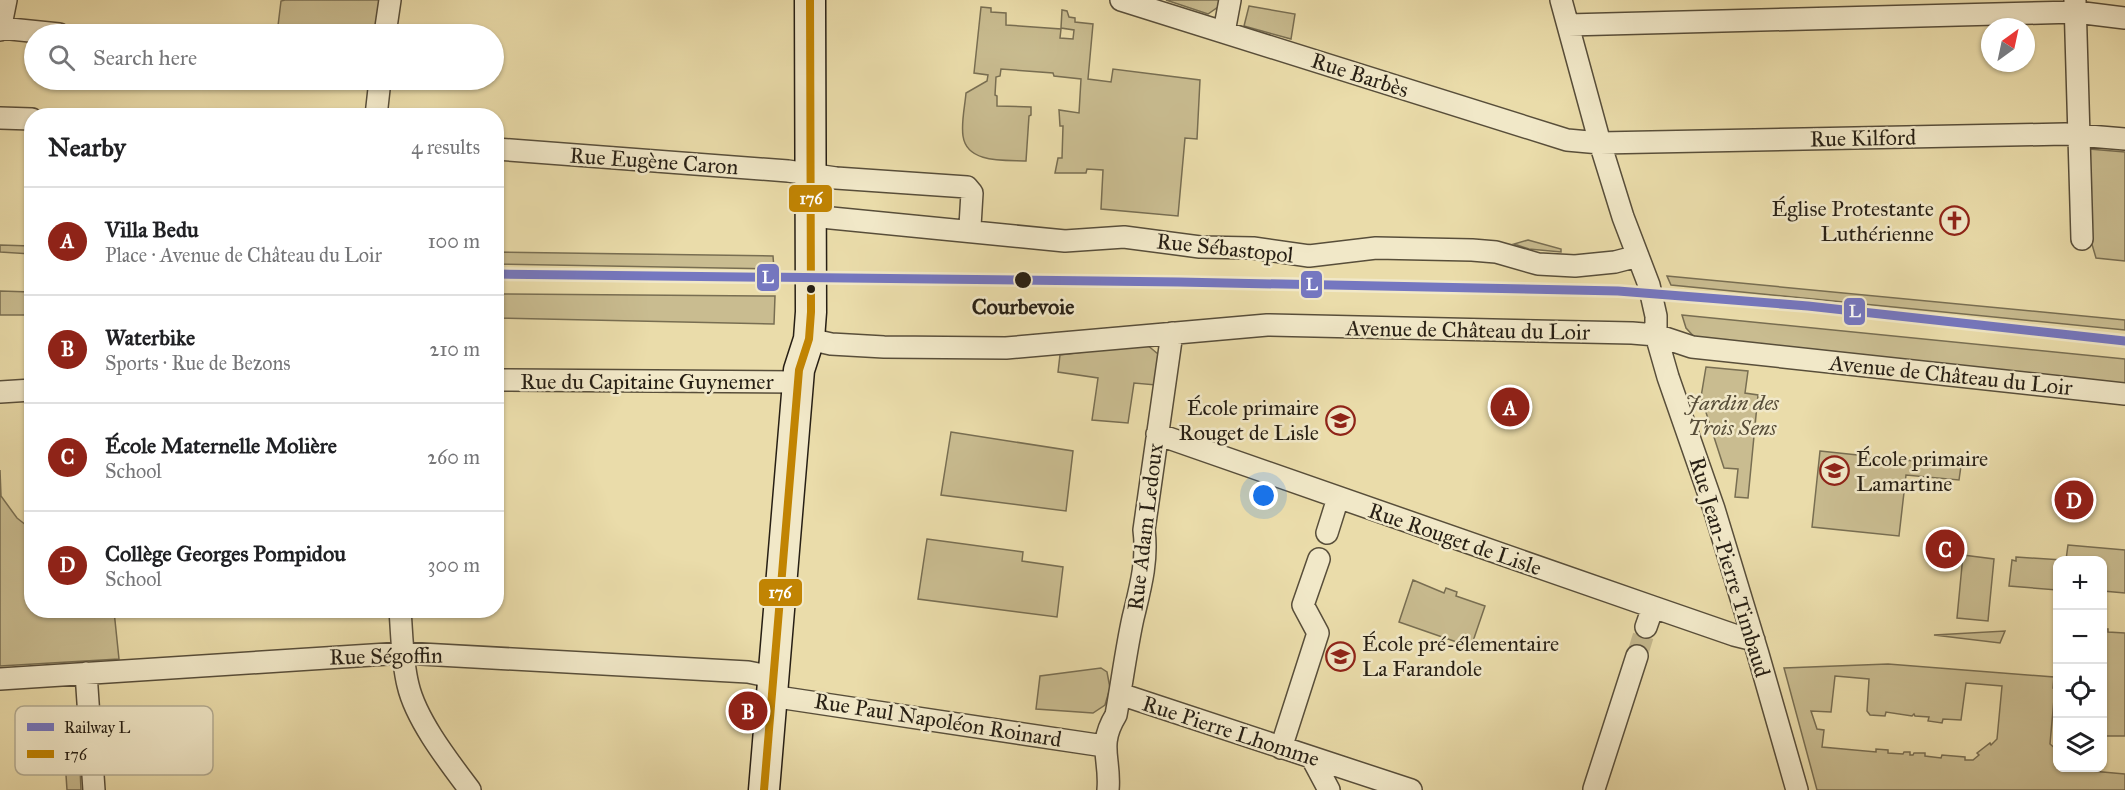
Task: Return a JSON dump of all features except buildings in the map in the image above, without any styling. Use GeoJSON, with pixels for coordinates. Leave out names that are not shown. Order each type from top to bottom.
{"type":"FeatureCollection","features":[{"type":"Feature","properties":{"kind":"street"},"geometry":{"type":"LineString","coordinates":[[6,0],[0,29],[24,31]]}},
{"type":"Feature","properties":{"kind":"street"},"geometry":{"type":"LineString","coordinates":[[387,24],[390,0]]}},
{"type":"Feature","properties":{"kind":"street"},"geometry":{"type":"LineString","coordinates":[[764,790],[799,370],[809,339],[812,282],[810,0]]}},
{"type":"Feature","properties":{"kind":"street","name":"Rue Barbès"},"geometry":{"type":"LineString","coordinates":[[1121,0],[1567,140],[1600,142]]}},
{"type":"Feature","properties":{"kind":"street"},"geometry":{"type":"LineString","coordinates":[[1224,32],[1230,0]]}},
{"type":"Feature","properties":{"kind":"street","name":"Rue Jean-Pierre Timbaud"},"geometry":{"type":"LineString","coordinates":[[1561,0],[1600,142],[1623,217],[1648,285],[1656,316],[1656,335],[1754,640],[1797,790]]}},
{"type":"Feature","properties":{"kind":"street"},"geometry":{"type":"LineString","coordinates":[[2075,6],[2082,239]]}},
{"type":"Feature","properties":{"kind":"street"},"geometry":{"type":"LineString","coordinates":[[1568,25],[2075,6],[2125,18]]}},
{"type":"Feature","properties":{"kind":"street"},"geometry":{"type":"LineString","coordinates":[[377,108],[379,90]]}},
{"type":"Feature","properties":{"kind":"street"},"geometry":{"type":"LineString","coordinates":[[0,118],[24,119]]}},
{"type":"Feature","properties":{"kind":"street","name":"Rue Kilford"},"geometry":{"type":"LineString","coordinates":[[1600,142],[2066,134],[2125,139]]}},
{"type":"Feature","properties":{"kind":"street","name":"Rue Eugène Caron"},"geometry":{"type":"LineString","coordinates":[[504,150],[788,171],[811,175],[967,188],[972,193],[970,226],[967,231]]}},
{"type":"Feature","properties":{"kind":"street","name":"Rue Sébastopol"},"geometry":{"type":"LineString","coordinates":[[811,216],[1065,241],[1124,237],[1200,247],[1253,248],[1309,256],[1376,248],[1472,250],[1496,252],[1538,264],[1575,266],[1615,262],[1638,256]]}},
{"type":"Feature","properties":{"kind":"street","name":"Avenue de Château du Loir"},"geometry":{"type":"LineString","coordinates":[[809,339],[831,344],[884,347],[1006,348],[1267,325],[1656,335],[1692,347],[2125,394]]}},
{"type":"Feature","properties":{"kind":"street","name":"Rue Adam Ledoux"},"geometry":{"type":"LineString","coordinates":[[1111,789],[1104,746],[1108,727],[1116,715],[1147,550],[1144,530],[1172,333]]}},
{"type":"Feature","properties":{"kind":"street","name":"Rue du Capitaine Guynemer"},"geometry":{"type":"LineString","coordinates":[[504,380],[798,382]]}},
{"type":"Feature","properties":{"kind":"street"},"geometry":{"type":"LineString","coordinates":[[0,392],[24,390]]}},
{"type":"Feature","properties":{"kind":"street","name":"Rue Rouget de Lisle"},"geometry":{"type":"LineString","coordinates":[[1157,434],[1338,498],[1649,617],[1754,640]]}},
{"type":"Feature","properties":{"kind":"street"},"geometry":{"type":"LineString","coordinates":[[1327,533],[1338,498]]}},
{"type":"Feature","properties":{"kind":"street"},"geometry":{"type":"LineString","coordinates":[[1278,747],[1318,633],[1303,605],[1318,559]]}},
{"type":"Feature","properties":{"kind":"street"},"geometry":{"type":"LineString","coordinates":[[401,618],[408,686],[416,706],[444,756],[470,790]]}},
{"type":"Feature","properties":{"kind":"street","name":"Rue Ségoffin"},"geometry":{"type":"LineString","coordinates":[[0,679],[403,653],[748,672],[772,686]]}},
{"type":"Feature","properties":{"kind":"street"},"geometry":{"type":"LineString","coordinates":[[1594,789],[1637,656]]}},
{"type":"Feature","properties":{"kind":"street"},"geometry":{"type":"LineString","coordinates":[[86,673],[88,706]]}},
{"type":"Feature","properties":{"kind":"street","name":"Rue Paul Napoléon Roinard"},"geometry":{"type":"LineString","coordinates":[[772,686],[1104,746]]}},
{"type":"Feature","properties":{"kind":"street","name":"Rue Pierre Lhomme"},"geometry":{"type":"LineString","coordinates":[[1119,694],[1312,758],[1379,785],[1411,790]]}},
{"type":"Feature","properties":{"kind":"street"},"geometry":{"type":"LineString","coordinates":[[1312,758],[1329,790]]}},
{"type":"Feature","properties":{"kind":"street"},"geometry":{"type":"LineString","coordinates":[[93,775],[94,790]]}},
{"type":"Feature","properties":{"kind":"green space"},"geometry":{"type":"Polygon","coordinates":[[[383,0],[379,24],[278,24],[281,1],[383,0]]]}},
{"type":"Feature","properties":{"kind":"green space"},"geometry":{"type":"Polygon","coordinates":[[[1166,0],[1219,0],[1218,7],[1208,14],[1166,0]]]}},
{"type":"Feature","properties":{"kind":"green space"},"geometry":{"type":"Polygon","coordinates":[[[1249,6],[1295,14],[1291,39],[1244,26],[1249,6]]]}},
{"type":"Feature","properties":{"kind":"green space"},"geometry":{"type":"Polygon","coordinates":[[[981,7],[991,8],[991,12],[1006,13],[1006,25],[1061,29],[1060,38],[1073,39],[1074,30],[1061,28],[1062,10],[1067,11],[1069,17],[1075,18],[1075,22],[1093,24],[1088,79],[1111,82],[1113,69],[1200,80],[1197,139],[1185,138],[1178,216],[1101,209],[1103,170],[1087,169],[1086,173],[1055,173],[1058,158],[1062,158],[1063,126],[1060,126],[1059,110],[1079,113],[1081,79],[1054,76],[1053,73],[1001,69],[1000,76],[996,77],[997,106],[1031,107],[1026,161],[988,159],[972,152],[963,136],[966,93],[987,81],[988,75],[974,73],[981,7]]]}},
{"type":"Feature","properties":{"kind":"green space"},"geometry":{"type":"Polygon","coordinates":[[[2089,149],[2125,152],[2125,261],[2096,258],[2091,241],[2089,149]]]}},
{"type":"Feature","properties":{"kind":"green space"},"geometry":{"type":"Polygon","coordinates":[[[1528,240],[1561,249],[1561,252],[1529,249],[1514,244],[1528,240]]]}},
{"type":"Feature","properties":{"kind":"green space"},"geometry":{"type":"Polygon","coordinates":[[[0,245],[24,246],[24,254],[0,252],[0,245]]]}},
{"type":"Feature","properties":{"kind":"green space"},"geometry":{"type":"Polygon","coordinates":[[[504,252],[773,256],[774,269],[504,264],[504,252]]]}},
{"type":"Feature","properties":{"kind":"green space"},"geometry":{"type":"Polygon","coordinates":[[[1667,276],[2125,320],[2125,330],[1671,285],[1667,276]]]}},
{"type":"Feature","properties":{"kind":"green space"},"geometry":{"type":"Polygon","coordinates":[[[0,291],[24,292],[24,315],[0,315],[0,291]]]}},
{"type":"Feature","properties":{"kind":"green space"},"geometry":{"type":"Polygon","coordinates":[[[504,294],[775,296],[774,324],[504,318],[504,294]]]}},
{"type":"Feature","properties":{"kind":"green space"},"geometry":{"type":"Polygon","coordinates":[[[1682,315],[2125,359],[2125,388],[1698,341],[1686,328],[1682,315]]]}},
{"type":"Feature","properties":{"kind":"green space"},"geometry":{"type":"Polygon","coordinates":[[[1146,344],[1158,354],[1156,385],[1134,383],[1128,423],[1092,420],[1098,378],[1058,372],[1060,355],[1146,344]]]}},
{"type":"Feature","properties":{"kind":"green space","name":"Jardin des Trois Sens"},"geometry":{"type":"Polygon","coordinates":[[[1706,367],[1748,371],[1745,393],[1758,395],[1748,498],[1735,497],[1738,469],[1724,468],[1701,397],[1706,367]]]}},
{"type":"Feature","properties":{"kind":"green space"},"geometry":{"type":"Polygon","coordinates":[[[951,432],[1073,451],[1066,511],[941,495],[951,432]]]}},
{"type":"Feature","properties":{"kind":"green space"},"geometry":{"type":"Polygon","coordinates":[[[1820,451],[1961,466],[1959,480],[1906,475],[1899,536],[1812,527],[1820,451]]]}},
{"type":"Feature","properties":{"kind":"green space"},"geometry":{"type":"Polygon","coordinates":[[[0,470],[1,496],[17,518],[24,524],[24,618],[115,618],[119,659],[0,666],[0,470]]]}},
{"type":"Feature","properties":{"kind":"green space"},"geometry":{"type":"Polygon","coordinates":[[[927,539],[1023,552],[1022,561],[1063,567],[1057,617],[918,599],[927,539]]]}},
{"type":"Feature","properties":{"kind":"green space"},"geometry":{"type":"Polygon","coordinates":[[[2068,545],[2125,550],[2125,593],[2107,591],[2107,556],[2067,556],[2068,545]]]}},
{"type":"Feature","properties":{"kind":"green space"},"geometry":{"type":"Polygon","coordinates":[[[1963,555],[1994,559],[1988,621],[1957,618],[1963,555]]]}},
{"type":"Feature","properties":{"kind":"green space"},"geometry":{"type":"Polygon","coordinates":[[[2016,557],[2053,559],[2053,590],[2009,586],[2012,560],[2016,561],[2016,557]]]}},
{"type":"Feature","properties":{"kind":"green space"},"geometry":{"type":"Polygon","coordinates":[[[1413,580],[1444,593],[1446,588],[1457,592],[1456,596],[1485,606],[1471,647],[1399,622],[1413,580]]]}},
{"type":"Feature","properties":{"kind":"green space"},"geometry":{"type":"Polygon","coordinates":[[[2107,629],[2108,632],[2125,633],[2125,736],[2107,736],[2107,629]]]}},
{"type":"Feature","properties":{"kind":"green space"},"geometry":{"type":"Polygon","coordinates":[[[2005,631],[2000,643],[1934,635],[2005,631]]]}},
{"type":"Feature","properties":{"kind":"green space"},"geometry":{"type":"Polygon","coordinates":[[[1888,664],[2053,677],[2050,744],[2053,747],[2053,772],[2125,774],[2125,790],[1817,790],[1784,668],[1888,664]],[[1835,676],[1831,712],[1811,711],[1817,729],[1824,730],[1822,747],[1876,752],[1876,749],[1888,750],[1888,753],[1903,754],[1910,752],[1910,755],[1925,753],[1925,756],[1941,758],[1942,755],[1973,760],[1979,755],[1977,753],[1997,739],[2002,686],[1966,683],[1961,720],[1943,719],[1942,723],[1928,721],[1929,717],[1914,714],[1912,716],[1886,712],[1885,716],[1870,715],[1867,711],[1869,679],[1835,676]]]}},
{"type":"Feature","properties":{"kind":"green space"},"geometry":{"type":"Polygon","coordinates":[[[1101,668],[1107,672],[1110,688],[1105,705],[1093,713],[1036,709],[1040,676],[1101,668]]]}},
{"type":"Feature","properties":{"kind":"green space"},"geometry":{"type":"Polygon","coordinates":[[[66,775],[80,775],[81,790],[67,790],[66,775]]]}},
{"type":"Feature","properties":{"kind":"tunnel"},"geometry":{"type":"LineString","coordinates":[[1637,656],[1646,627]]}},
{"type":"Feature","properties":{"kind":"rail line","name":"L"},"geometry":{"type":"LineString","coordinates":[[504,274],[1179,282],[1618,291],[1808,306],[2125,341]]}},
{"type":"Feature","properties":{"kind":"transit line","name":"176"},"geometry":{"type":"LineString","coordinates":[[764,790],[799,370],[809,339],[811,312],[810,0]]}},
{"type":"Feature","properties":{"kind":"place","name":"Église Protestante Luthérienne"},"geometry":{"type":"Point","coordinates":[1955,221]}},
{"type":"Feature","properties":{"kind":"place","name":"Courbevoie"},"geometry":{"type":"Point","coordinates":[1023,280]}},
{"type":"Feature","properties":{"kind":"place","name":"Villa Bedu"},"geometry":{"type":"Point","coordinates":[1510,407]}},
{"type":"Feature","properties":{"kind":"place","name":"École primaire Rouget de Lisle"},"geometry":{"type":"Point","coordinates":[1340,420]}},
{"type":"Feature","properties":{"kind":"place","name":"École primaire Lamartine"},"geometry":{"type":"Point","coordinates":[1835,471]}},
{"type":"Feature","properties":{"kind":"place","name":"Collège Georges Pompidou"},"geometry":{"type":"Point","coordinates":[2074,500]}},
{"type":"Feature","properties":{"kind":"place","name":"École Maternelle Molière"},"geometry":{"type":"Point","coordinates":[1945,549]}},
{"type":"Feature","properties":{"kind":"place","name":"École pré-élementaire La Farandole"},"geometry":{"type":"Point","coordinates":[1341,656]}},
{"type":"Feature","properties":{"kind":"place","name":"Waterbike"},"geometry":{"type":"Point","coordinates":[748,711]}}]}
